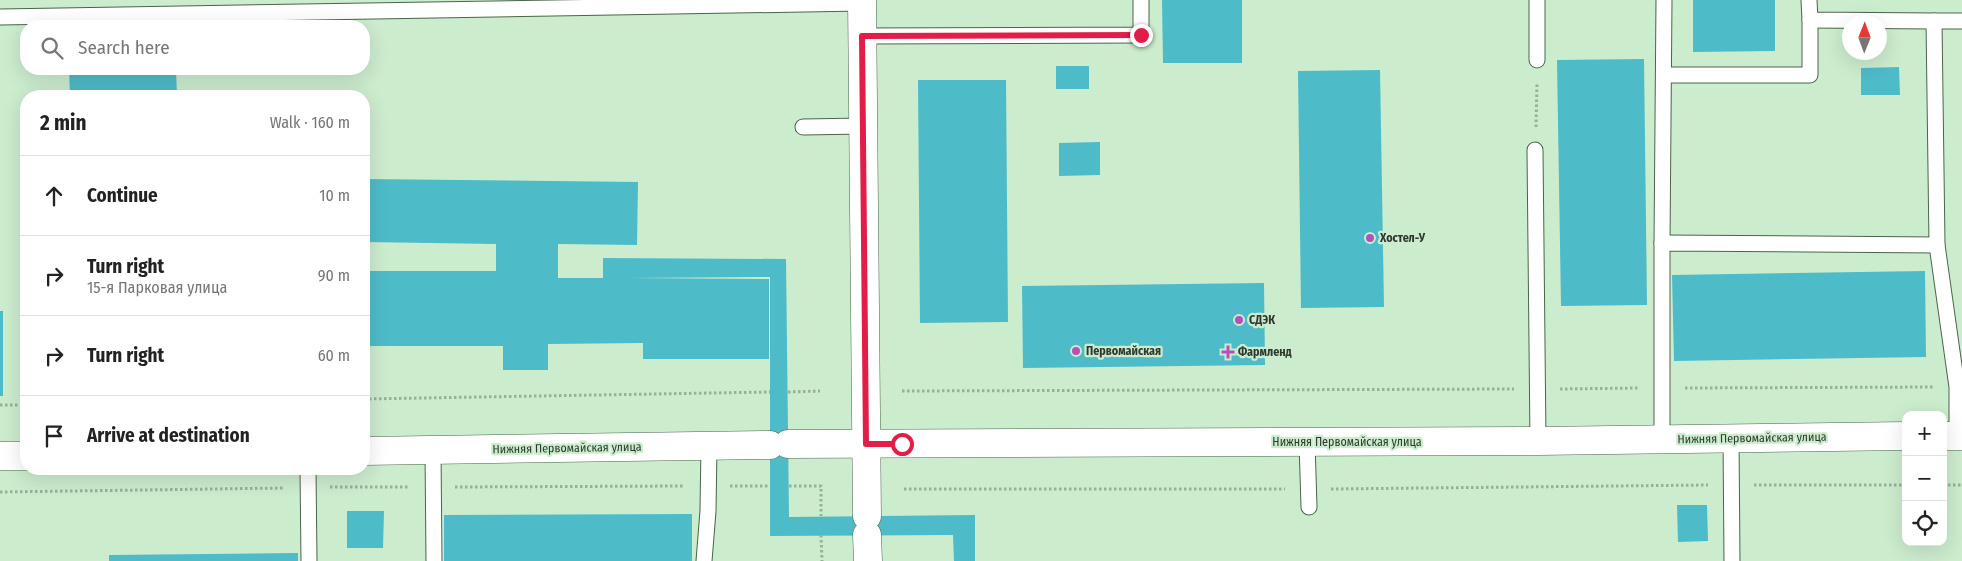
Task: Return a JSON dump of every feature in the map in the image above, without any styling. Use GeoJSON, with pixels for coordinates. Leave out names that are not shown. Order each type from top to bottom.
{"type":"FeatureCollection","features":[{"type":"Feature","properties":{"kind":"street"},"geometry":{"type":"LineString","coordinates":[[862,2],[867,537]]}},
{"type":"Feature","properties":{"kind":"street","name":"Нижняя Первомайская улица"},"geometry":{"type":"LineString","coordinates":[[370,450],[779,444],[1308,442],[1902,436]]}},
{"type":"Feature","properties":{"kind":"street"},"geometry":{"type":"LineString","coordinates":[[0,456],[20,456]]}},
{"type":"Feature","properties":{"kind":"lane"},"geometry":{"type":"LineString","coordinates":[[862,36],[1141,35],[1141,0]]}},
{"type":"Feature","properties":{"kind":"lane"},"geometry":{"type":"LineString","coordinates":[[1537,0],[1537,60]]}},
{"type":"Feature","properties":{"kind":"lane"},"geometry":{"type":"LineString","coordinates":[[1662,438],[1664,0]]}},
{"type":"Feature","properties":{"kind":"lane"},"geometry":{"type":"LineString","coordinates":[[1664,75],[1810,75],[1810,0]]}},
{"type":"Feature","properties":{"kind":"lane"},"geometry":{"type":"LineString","coordinates":[[0,17],[605,4],[862,2]]}},
{"type":"Feature","properties":{"kind":"lane"},"geometry":{"type":"LineString","coordinates":[[1810,20],[1962,21]]}},
{"type":"Feature","properties":{"kind":"lane"},"geometry":{"type":"LineString","coordinates":[[1934,20],[1937,245],[1957,387],[1954,436]]}},
{"type":"Feature","properties":{"kind":"lane"},"geometry":{"type":"LineString","coordinates":[[803,127],[863,126]]}},
{"type":"Feature","properties":{"kind":"lane"},"geometry":{"type":"LineString","coordinates":[[1535,150],[1538,440]]}},
{"type":"Feature","properties":{"kind":"lane"},"geometry":{"type":"LineString","coordinates":[[1662,243],[1937,245]]}},
{"type":"Feature","properties":{"kind":"lane"},"geometry":{"type":"LineString","coordinates":[[1731,437],[1732,561]]}},
{"type":"Feature","properties":{"kind":"lane"},"geometry":{"type":"LineString","coordinates":[[1308,442],[1309,507]]}},
{"type":"Feature","properties":{"kind":"lane"},"geometry":{"type":"LineString","coordinates":[[704,561],[709,486],[708,446]]}},
{"type":"Feature","properties":{"kind":"lane"},"geometry":{"type":"LineString","coordinates":[[433,450],[434,561]]}},
{"type":"Feature","properties":{"kind":"lane"},"geometry":{"type":"LineString","coordinates":[[308,475],[309,561]]}},
{"type":"Feature","properties":{"kind":"path"},"geometry":{"type":"LineString","coordinates":[[1535,150],[1537,60]]}},
{"type":"Feature","properties":{"kind":"path"},"geometry":{"type":"LineString","coordinates":[[902,391],[1957,387]]}},
{"type":"Feature","properties":{"kind":"path"},"geometry":{"type":"LineString","coordinates":[[788,392],[820,391]]}},
{"type":"Feature","properties":{"kind":"path"},"geometry":{"type":"LineString","coordinates":[[370,399],[770,392]]}},
{"type":"Feature","properties":{"kind":"path"},"geometry":{"type":"LineString","coordinates":[[0,405],[20,405]]}},
{"type":"Feature","properties":{"kind":"path"},"geometry":{"type":"LineString","coordinates":[[904,489],[1309,489],[1902,485]]}},
{"type":"Feature","properties":{"kind":"path"},"geometry":{"type":"LineString","coordinates":[[1947,485],[1962,485]]}},
{"type":"Feature","properties":{"kind":"path"},"geometry":{"type":"LineString","coordinates":[[0,492],[434,487],[770,486]]}},
{"type":"Feature","properties":{"kind":"path"},"geometry":{"type":"LineString","coordinates":[[789,486],[820,486],[821,516]]}},
{"type":"Feature","properties":{"kind":"path"},"geometry":{"type":"LineString","coordinates":[[822,535],[822,561]]}},
{"type":"Feature","properties":{"kind":"building"},"geometry":{"type":"Polygon","coordinates":[[[1162,0],[1242,0],[1242,63],[1163,63],[1162,0]]]}},
{"type":"Feature","properties":{"kind":"building"},"geometry":{"type":"Polygon","coordinates":[[[1693,0],[1775,0],[1775,51],[1693,52],[1693,0]]]}},
{"type":"Feature","properties":{"kind":"building"},"geometry":{"type":"Polygon","coordinates":[[[1644,59],[1647,305],[1561,306],[1557,60],[1644,59]]]}},
{"type":"Feature","properties":{"kind":"building"},"geometry":{"type":"Polygon","coordinates":[[[1056,66],[1089,66],[1089,89],[1056,89],[1056,66]]]}},
{"type":"Feature","properties":{"kind":"building"},"geometry":{"type":"Polygon","coordinates":[[[1899,67],[1900,95],[1861,95],[1861,68],[1899,67]]]}},
{"type":"Feature","properties":{"kind":"building"},"geometry":{"type":"Polygon","coordinates":[[[1380,70],[1384,307],[1301,308],[1298,71],[1380,70]]]}},
{"type":"Feature","properties":{"kind":"building"},"geometry":{"type":"Polygon","coordinates":[[[69,75],[176,75],[177,90],[70,90],[69,75]]]}},
{"type":"Feature","properties":{"kind":"building"},"geometry":{"type":"Polygon","coordinates":[[[918,80],[1006,80],[1008,322],[920,323],[918,80]]]}},
{"type":"Feature","properties":{"kind":"building"},"geometry":{"type":"Polygon","coordinates":[[[1100,142],[1100,175],[1059,176],[1059,143],[1100,142]]]}},
{"type":"Feature","properties":{"kind":"building"},"geometry":{"type":"Polygon","coordinates":[[[370,179],[638,182],[637,245],[558,244],[558,278],[603,278],[603,258],[786,259],[789,517],[975,515],[975,561],[954,561],[953,535],[770,536],[770,277],[629,278],[769,279],[769,359],[643,359],[643,343],[548,344],[548,370],[503,370],[503,346],[370,346],[370,271],[496,271],[496,244],[370,242],[370,179]]]}},
{"type":"Feature","properties":{"kind":"building"},"geometry":{"type":"Polygon","coordinates":[[[1925,271],[1926,357],[1674,361],[1672,275],[1925,271]]]}},
{"type":"Feature","properties":{"kind":"building"},"geometry":{"type":"Polygon","coordinates":[[[1264,283],[1265,365],[1023,368],[1022,286],[1264,283]]]}},
{"type":"Feature","properties":{"kind":"building"},"geometry":{"type":"Polygon","coordinates":[[[0,311],[3,311],[3,396],[0,396],[0,311]]]}},
{"type":"Feature","properties":{"kind":"building"},"geometry":{"type":"Polygon","coordinates":[[[1677,505],[1707,505],[1708,541],[1678,542],[1677,505]]]}},
{"type":"Feature","properties":{"kind":"building"},"geometry":{"type":"Polygon","coordinates":[[[347,511],[384,511],[383,548],[347,548],[347,511]]]}},
{"type":"Feature","properties":{"kind":"building"},"geometry":{"type":"Polygon","coordinates":[[[692,514],[692,561],[444,561],[444,515],[692,514]]]}},
{"type":"Feature","properties":{"kind":"building"},"geometry":{"type":"Polygon","coordinates":[[[298,553],[298,561],[109,561],[109,555],[298,553]]]}},
{"type":"Feature","properties":{"kind":"place","name":"Хостел-У"},"geometry":{"type":"Point","coordinates":[1370,238]}},
{"type":"Feature","properties":{"kind":"place","name":"СДЭК"},"geometry":{"type":"Point","coordinates":[1239,320]}},
{"type":"Feature","properties":{"kind":"place","name":"Первомайская"},"geometry":{"type":"Point","coordinates":[1076,351]}},
{"type":"Feature","properties":{"kind":"place","name":"Фармленд"},"geometry":{"type":"Point","coordinates":[1228,352]}},
{"type":"Feature","properties":{"kind":"route"},"geometry":{"type":"LineString","coordinates":[[902,444],[866,444],[862,36],[1141,35]]}}]}
